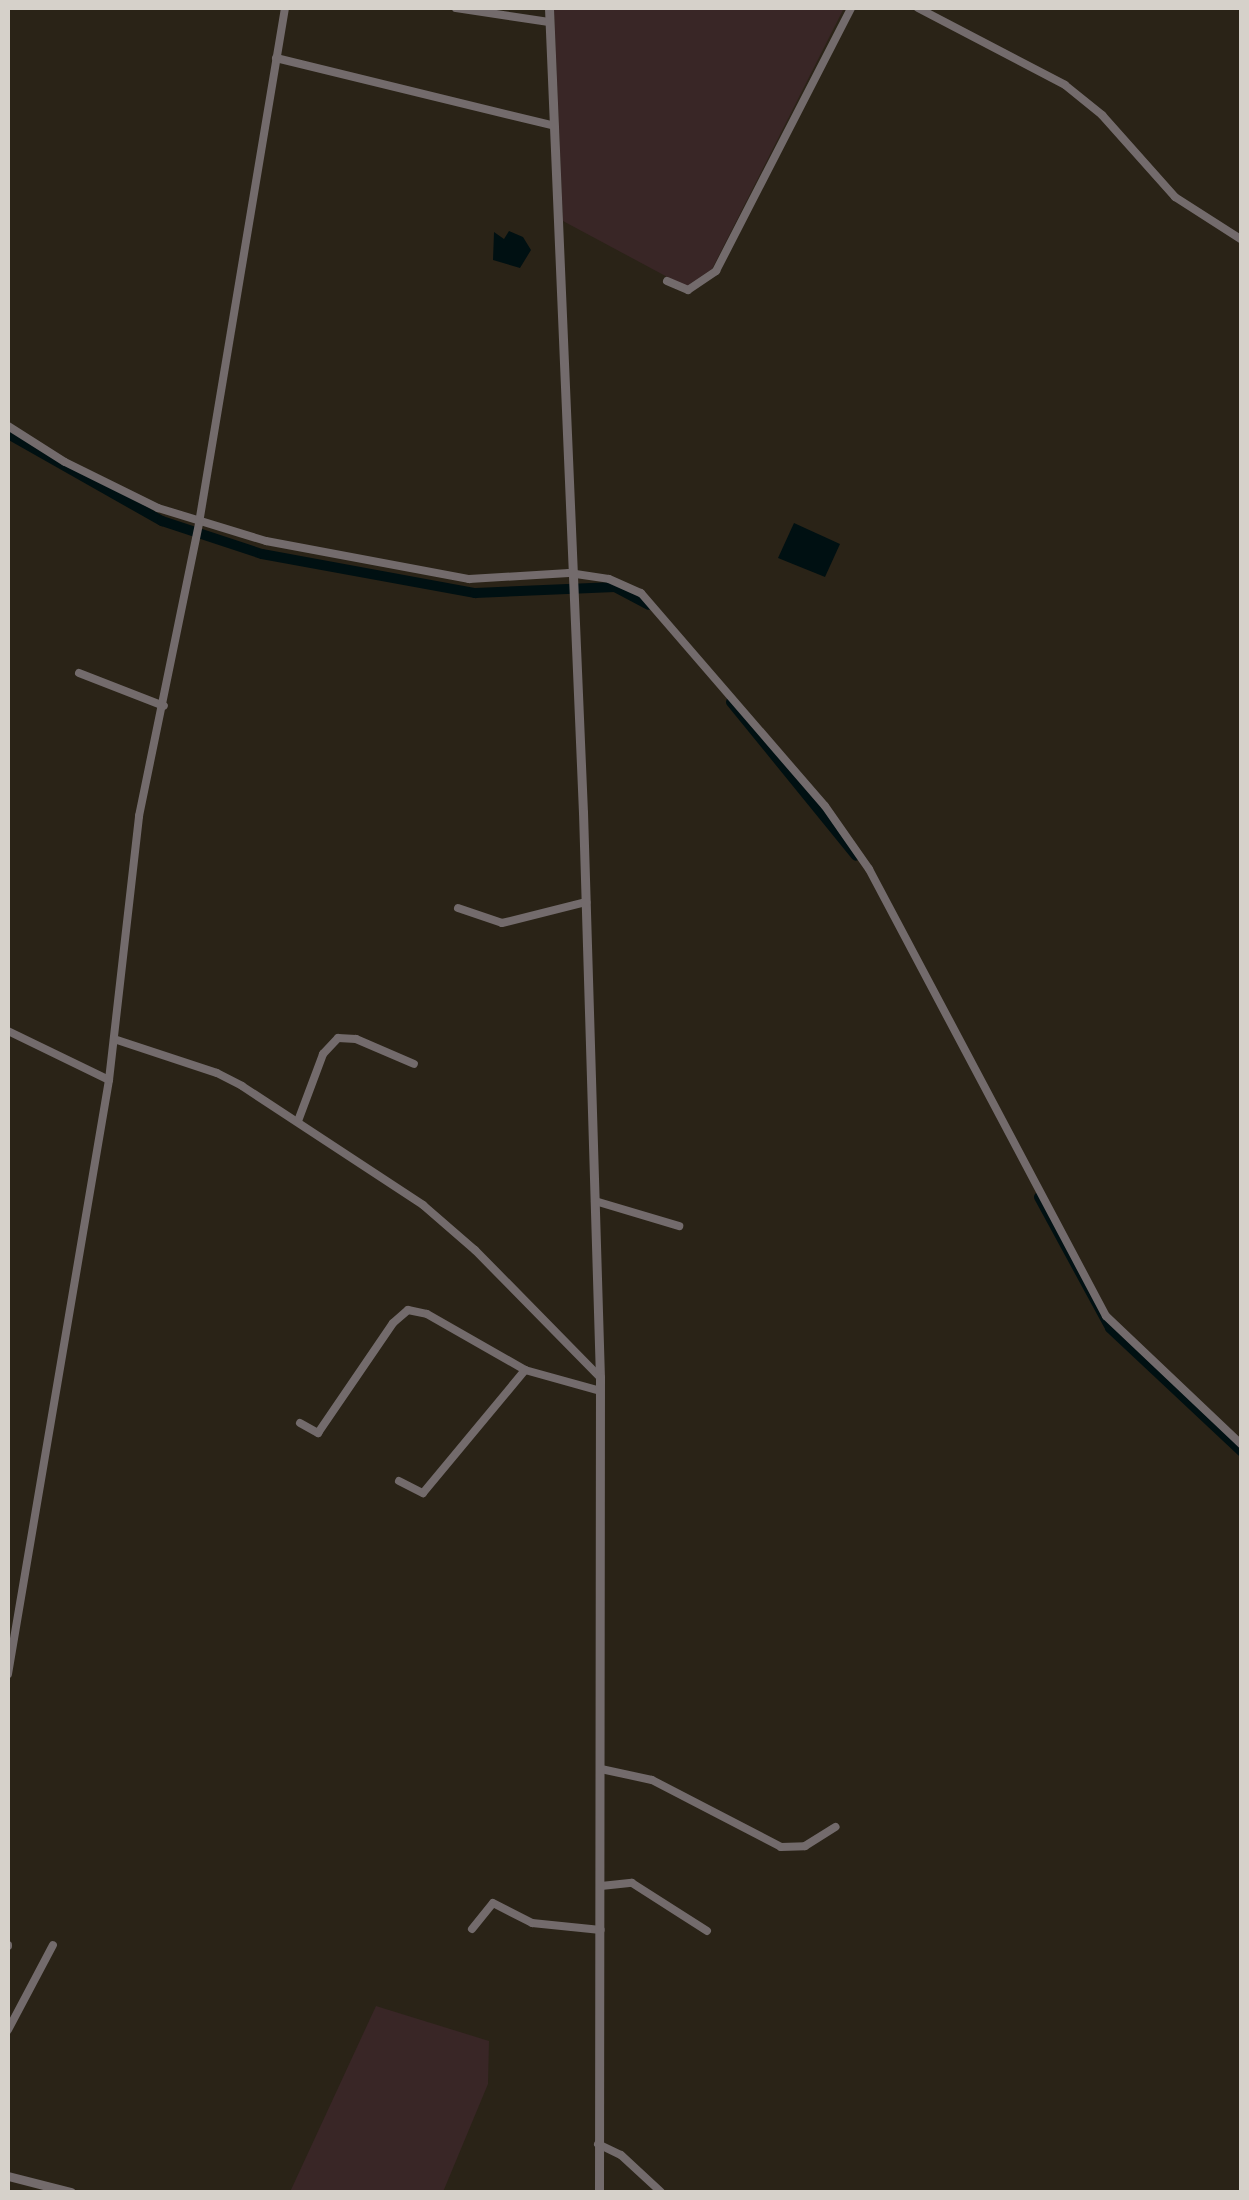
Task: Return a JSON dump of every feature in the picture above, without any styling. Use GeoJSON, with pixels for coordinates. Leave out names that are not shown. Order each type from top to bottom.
{"type":"FeatureCollection","features":[{"type":"Feature","properties":{"kind":"street"},"geometry":{"type":"LineString","coordinates":[[8,1674],[109,1080],[139,816],[197,530],[285,8]]}},
{"type":"Feature","properties":{"kind":"street"},"geometry":{"type":"LineString","coordinates":[[456,8],[549,22]]}},
{"type":"Feature","properties":{"kind":"street"},"geometry":{"type":"LineString","coordinates":[[548,8],[586,902],[600,1377],[599,2192]]}},
{"type":"Feature","properties":{"kind":"street"},"geometry":{"type":"LineString","coordinates":[[668,281],[688,290],[716,271],[851,8]]}},
{"type":"Feature","properties":{"kind":"street"},"geometry":{"type":"LineString","coordinates":[[918,8],[1075,92],[1102,114],[1174,196],[1242,240]]}},
{"type":"Feature","properties":{"kind":"street"},"geometry":{"type":"LineString","coordinates":[[276,58],[554,126]]}},
{"type":"Feature","properties":{"kind":"street"},"geometry":{"type":"LineString","coordinates":[[8,426],[197,530],[468,579],[622,582],[642,593],[825,806],[869,869],[1106,1316],[1242,1445]]}},
{"type":"Feature","properties":{"kind":"street"},"geometry":{"type":"LineString","coordinates":[[79,673],[164,706]]}},
{"type":"Feature","properties":{"kind":"street"},"geometry":{"type":"LineString","coordinates":[[458,908],[502,924],[586,902]]}},
{"type":"Feature","properties":{"kind":"street"},"geometry":{"type":"LineString","coordinates":[[8,1031],[109,1080]]}},
{"type":"Feature","properties":{"kind":"street"},"geometry":{"type":"LineString","coordinates":[[298,1121],[323,1054],[338,1038],[356,1039],[414,1064]]}},
{"type":"Feature","properties":{"kind":"street"},"geometry":{"type":"LineString","coordinates":[[114,1039],[218,1073],[298,1121],[446,1224],[600,1377]]}},
{"type":"Feature","properties":{"kind":"street"},"geometry":{"type":"LineString","coordinates":[[595,1200],[679,1226]]}},
{"type":"Feature","properties":{"kind":"street"},"geometry":{"type":"LineString","coordinates":[[300,1422],[318,1433],[393,1322],[408,1310],[427,1314],[525,1370],[600,1391]]}},
{"type":"Feature","properties":{"kind":"street"},"geometry":{"type":"LineString","coordinates":[[399,1480],[423,1493],[525,1370]]}},
{"type":"Feature","properties":{"kind":"street"},"geometry":{"type":"LineString","coordinates":[[601,1769],[652,1780],[781,1847],[805,1846],[834,1827]]}},
{"type":"Feature","properties":{"kind":"street"},"geometry":{"type":"LineString","coordinates":[[601,1886],[632,1882],[707,1931]]}},
{"type":"Feature","properties":{"kind":"street"},"geometry":{"type":"LineString","coordinates":[[472,1929],[493,1903],[532,1922],[601,1930]]}},
{"type":"Feature","properties":{"kind":"street"},"geometry":{"type":"LineString","coordinates":[[8,2030],[54,1945]]}},
{"type":"Feature","properties":{"kind":"street"},"geometry":{"type":"LineString","coordinates":[[598,2144],[621,2154],[661,2192]]}},
{"type":"Feature","properties":{"kind":"street"},"geometry":{"type":"LineString","coordinates":[[8,2176],[71,2192]]}},
{"type":"Feature","properties":{"kind":"shaded area"},"geometry":{"type":"Polygon","coordinates":[[[554,8],[844,8],[712,269],[686,287],[563,221],[554,8]]]}},
{"type":"Feature","properties":{"kind":"shaded area"},"geometry":{"type":"Polygon","coordinates":[[[509,231],[523,237],[531,250],[520,268],[493,260],[494,232],[504,239],[509,231]]]}},
{"type":"Feature","properties":{"kind":"shaded area"},"geometry":{"type":"Polygon","coordinates":[[[794,523],[840,544],[825,577],[778,558],[794,523]]]}},
{"type":"Feature","properties":{"kind":"shaded area"},"geometry":{"type":"Polygon","coordinates":[[[376,2006],[489,2041],[488,2084],[443,2192],[290,2192],[376,2006]]]}},
{"type":"Feature","properties":{"kind":"waterway"},"geometry":{"type":"LineString","coordinates":[[8,434],[162,521],[262,554],[475,593],[615,587],[649,605]]}},
{"type":"Feature","properties":{"kind":"waterway"},"geometry":{"type":"LineString","coordinates":[[731,702],[856,856]]}},
{"type":"Feature","properties":{"kind":"waterway"},"geometry":{"type":"LineString","coordinates":[[1039,1197],[1110,1328],[1242,1452]]}}]}
